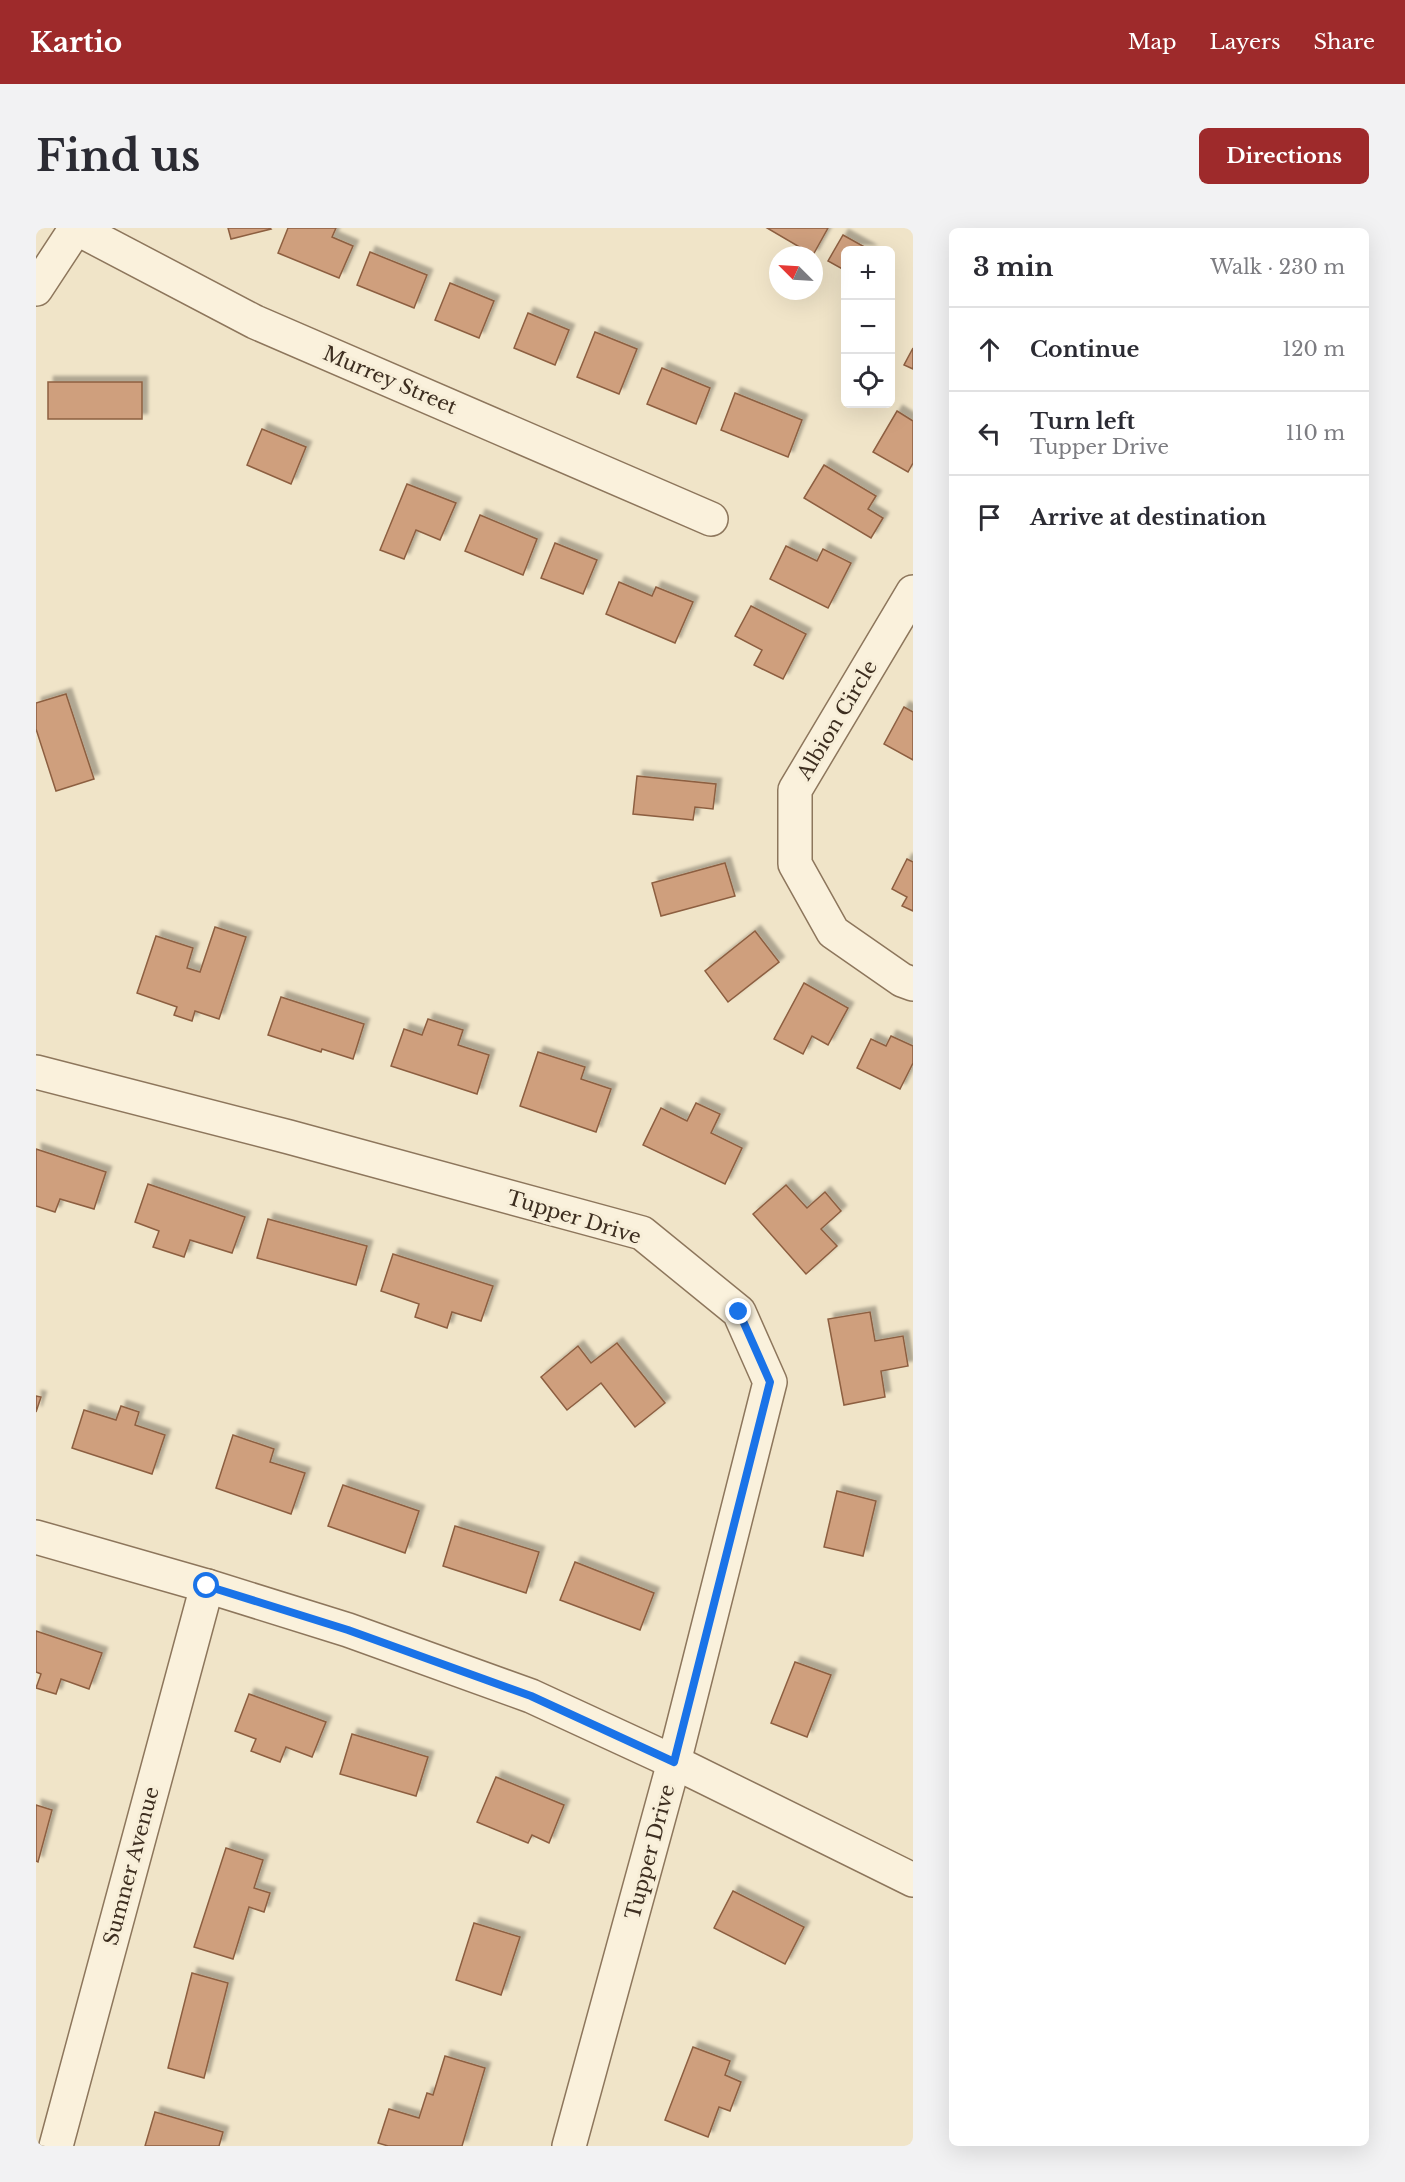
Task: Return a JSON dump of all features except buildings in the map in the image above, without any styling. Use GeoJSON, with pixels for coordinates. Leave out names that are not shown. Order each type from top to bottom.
{"type":"FeatureCollection","features":[{"type":"Feature","properties":{"kind":"street"},"geometry":{"type":"LineString","coordinates":[[36,290],[76,228]]}},
{"type":"Feature","properties":{"kind":"street","name":"Murrey Street"},"geometry":{"type":"LineString","coordinates":[[76,228],[255,322],[711,519]]}},
{"type":"Feature","properties":{"kind":"street","name":"Albion Circle"},"geometry":{"type":"LineString","coordinates":[[913,592],[795,790],[795,864],[834,932],[902,980],[913,984]]}},
{"type":"Feature","properties":{"kind":"street","name":"Tupper Drive"},"geometry":{"type":"LineString","coordinates":[[36,1072],[289,1137],[642,1233],[739,1312],[770,1382],[674,1762],[569,2146]]}},
{"type":"Feature","properties":{"kind":"street"},"geometry":{"type":"LineString","coordinates":[[36,1537],[207,1586],[348,1630],[531,1696],[674,1762],[913,1880]]}},
{"type":"Feature","properties":{"kind":"street","name":"Sumner Avenue"},"geometry":{"type":"LineString","coordinates":[[56,2146],[207,1586]]}},
{"type":"Feature","properties":{"kind":"route"},"geometry":{"type":"LineString","coordinates":[[207,1586],[348,1630],[531,1696],[674,1762],[770,1382],[739,1312]]}}]}
